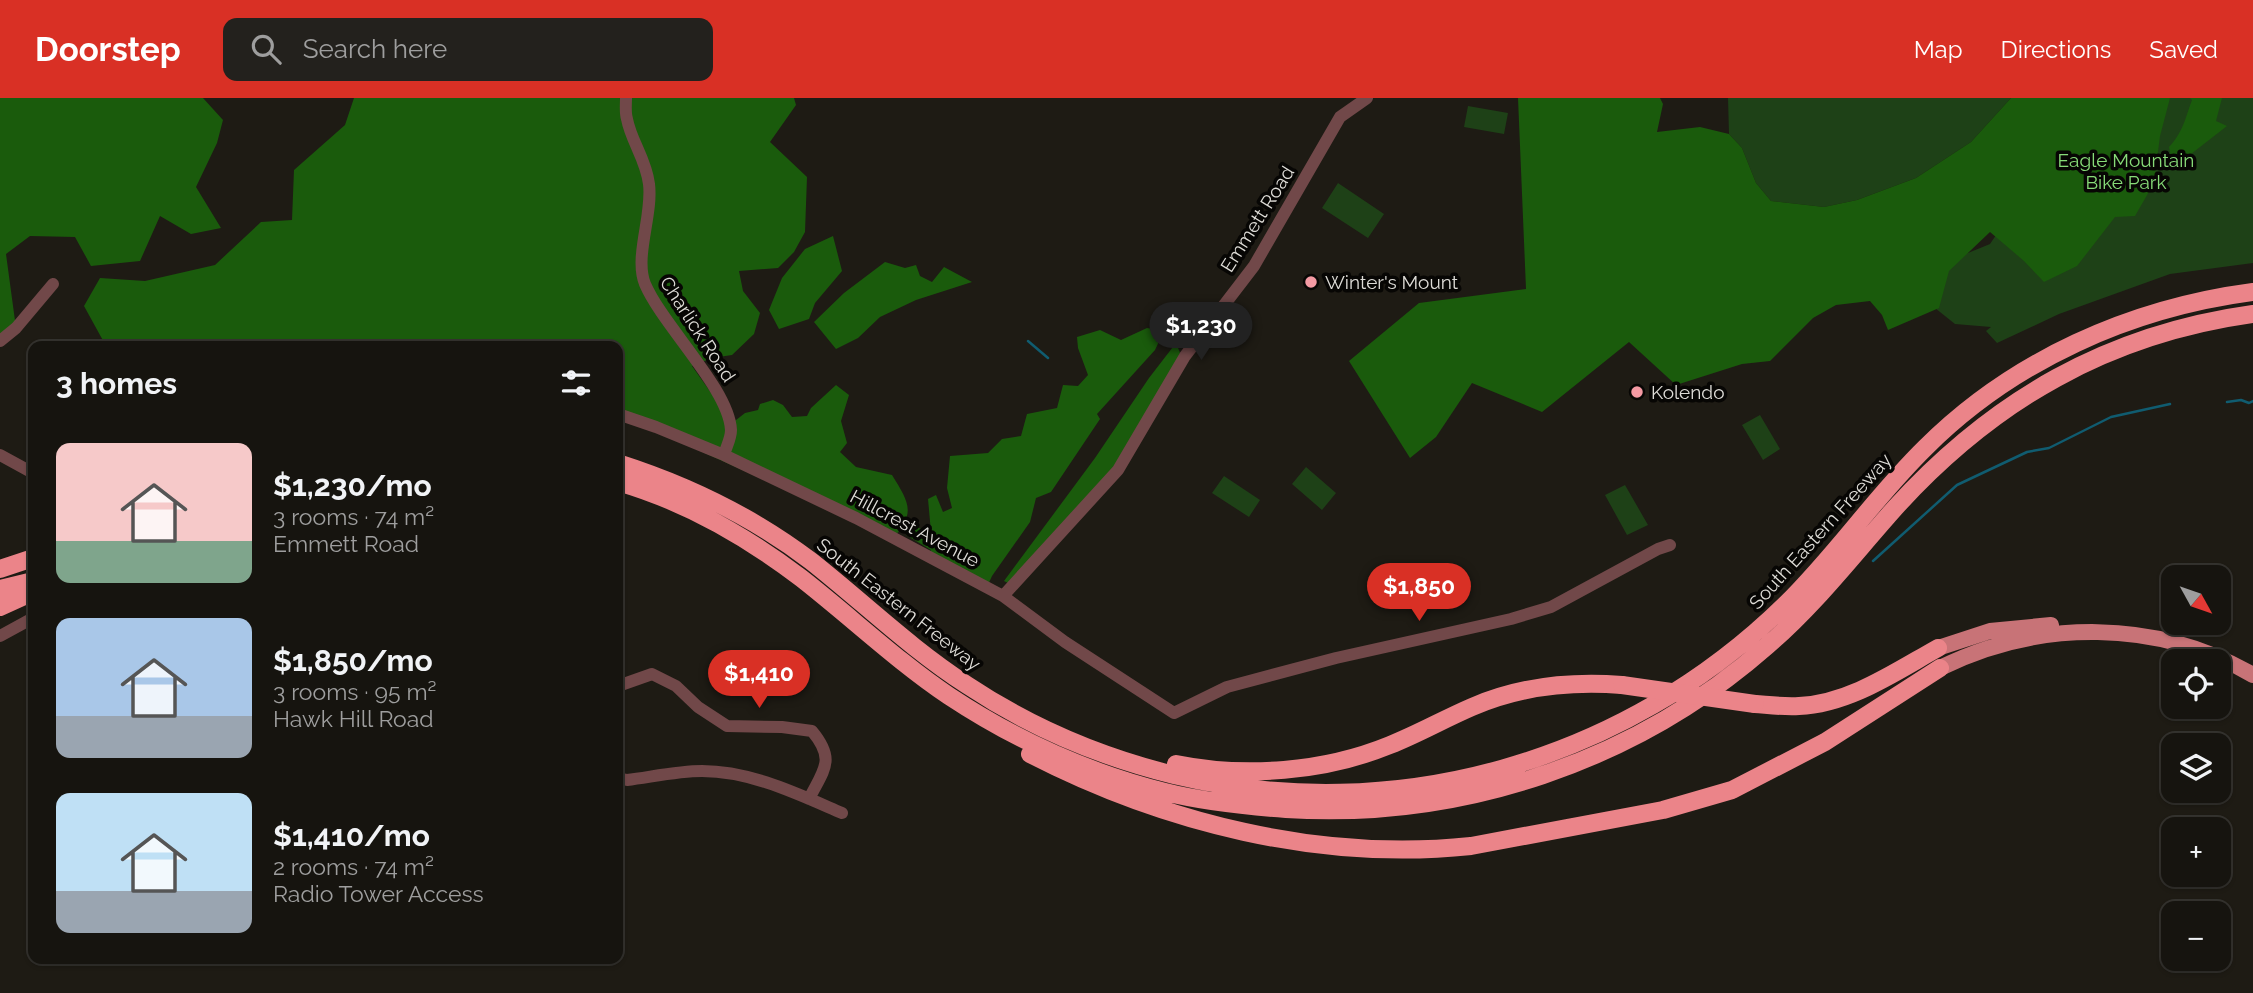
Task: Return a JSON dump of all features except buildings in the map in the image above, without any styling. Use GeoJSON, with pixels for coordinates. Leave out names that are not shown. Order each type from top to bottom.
{"type":"FeatureCollection","features":[{"type":"Feature","properties":{"kind":"highway","name":"South Eastern Freeway"},"geometry":{"type":"LineString","coordinates":[[623,465],[688,489],[771,532],[810,560],[964,684],[1044,730],[1111,756],[1178,776],[1227,785],[1320,793],[1367,792],[1461,779],[1552,754],[1637,716],[1675,693],[1745,641],[1797,593],[1926,446],[1998,387],[2060,351],[2126,322],[2171,307],[2253,292]]}},
{"type":"Feature","properties":{"kind":"highway","name":"South Eastern Freeway"},"geometry":{"type":"LineString","coordinates":[[623,484],[673,503],[758,548],[798,576],[948,695],[1031,743],[1118,778],[1176,795],[1253,807],[1318,811],[1429,804],[1521,783],[1566,768],[1609,750],[1690,705],[1731,675],[1793,622],[1928,474],[1962,441],[2001,411],[2040,386],[2126,344],[2218,318],[2253,314]]}},
{"type":"Feature","properties":{"kind":"highway"},"geometry":{"type":"LineString","coordinates":[[0,561],[28,557]]}},
{"type":"Feature","properties":{"kind":"highway"},"geometry":{"type":"LineString","coordinates":[[0,569],[28,558]]}},
{"type":"Feature","properties":{"kind":"highway"},"geometry":{"type":"LineString","coordinates":[[798,576],[895,665],[933,695],[985,729],[1061,770],[1126,797],[1211,824],[1309,843],[1376,850],[1471,846],[1596,824],[1694,802],[1732,790],[1825,742],[1940,668]]}},
{"type":"Feature","properties":{"kind":"highway"},"geometry":{"type":"LineString","coordinates":[[0,589],[28,581]]}},
{"type":"Feature","properties":{"kind":"highway"},"geometry":{"type":"LineString","coordinates":[[0,607],[28,594]]}},
{"type":"Feature","properties":{"kind":"highway"},"geometry":{"type":"LineString","coordinates":[[1044,730],[1180,765],[1248,772],[1343,760],[1389,746],[1473,706],[1539,687],[1574,683],[1622,685],[1755,704],[1800,706],[1822,703],[1851,694],[1938,648]]}},
{"type":"Feature","properties":{"kind":"main road"},"geometry":{"type":"LineString","coordinates":[[1938,648],[1990,631],[2026,626],[2084,625],[2119,628],[2193,642],[2219,651],[2253,672]]}},
{"type":"Feature","properties":{"kind":"main road"},"geometry":{"type":"LineString","coordinates":[[1940,668],[2012,640],[2052,633],[2094,632],[2135,636],[2185,646],[2253,672]]}},
{"type":"Feature","properties":{"kind":"street","name":"Charlick Road"},"geometry":{"type":"LineString","coordinates":[[626,98],[626,118],[642,155],[649,184],[649,218],[642,248],[645,283],[662,314],[725,407],[731,434],[723,455]]}},
{"type":"Feature","properties":{"kind":"street","name":"Emmett Road"},"geometry":{"type":"LineString","coordinates":[[1003,596],[1118,470],[1185,356],[1254,266],[1340,117],[1367,98]]}},
{"type":"Feature","properties":{"kind":"street"},"geometry":{"type":"LineString","coordinates":[[0,341],[16,328],[54,284]]}},
{"type":"Feature","properties":{"kind":"street","name":"Hillcrest Avenue"},"geometry":{"type":"LineString","coordinates":[[623,416],[723,455],[856,518],[1003,596],[1065,642],[1174,713],[1227,687],[1336,658],[1511,620],[1551,607],[1670,545]]}},
{"type":"Feature","properties":{"kind":"street"},"geometry":{"type":"LineString","coordinates":[[0,455],[28,470]]}},
{"type":"Feature","properties":{"kind":"street"},"geometry":{"type":"LineString","coordinates":[[0,636],[28,621]]}},
{"type":"Feature","properties":{"kind":"street"},"geometry":{"type":"LineString","coordinates":[[623,684],[652,674],[676,686],[698,707],[727,726],[782,727],[812,732],[825,746],[827,764],[809,799]]}},
{"type":"Feature","properties":{"kind":"street"},"geometry":{"type":"LineString","coordinates":[[623,779],[701,771],[727,772],[767,782],[842,813]]}},
{"type":"Feature","properties":{"kind":"green space"},"geometry":{"type":"Polygon","coordinates":[[[0,98],[203,98],[223,120],[217,143],[196,187],[221,228],[191,234],[160,216],[140,261],[91,266],[75,237],[30,236],[6,254],[16,328],[0,341],[0,98]]]}},
{"type":"Feature","properties":{"kind":"green space"},"geometry":{"type":"Polygon","coordinates":[[[354,98],[794,98],[796,105],[770,142],[807,177],[805,232],[794,252],[778,268],[739,271],[743,291],[760,313],[754,334],[732,355],[712,358],[692,366],[731,424],[745,413],[758,410],[760,404],[773,400],[783,405],[792,417],[807,416],[811,408],[836,385],[849,395],[841,421],[847,443],[840,452],[856,467],[892,475],[908,507],[901,529],[893,538],[623,416],[623,341],[103,341],[84,306],[100,278],[145,281],[215,265],[261,222],[292,220],[294,170],[345,125],[354,98]]]}},
{"type":"Feature","properties":{"kind":"green space"},"geometry":{"type":"Polygon","coordinates":[[[1518,98],[1660,98],[1663,104],[1657,132],[1700,127],[1729,134],[1742,148],[1756,183],[1771,201],[1824,207],[1857,200],[1916,178],[1971,142],[2011,98],[2170,98],[2160,136],[2154,183],[2135,216],[2115,217],[2077,266],[2044,282],[1990,232],[1949,271],[1939,308],[1888,330],[1882,315],[1870,301],[1836,305],[1813,318],[1770,361],[1742,364],[1676,385],[1629,342],[1542,412],[1472,383],[1436,437],[1410,458],[1349,361],[1419,303],[1526,289],[1518,98]]]}},
{"type":"Feature","properties":{"kind":"green space"},"geometry":{"type":"Polygon","coordinates":[[[1728,98],[2011,98],[1971,142],[1916,178],[1857,200],[1824,207],[1771,201],[1756,183],[1742,148],[1729,134],[1728,98]]]}},
{"type":"Feature","properties":{"kind":"green space","name":"Eagle Mountain Bike Park"},"geometry":{"type":"Polygon","coordinates":[[[2088,98],[2253,98],[2253,263],[2170,274],[2059,314],[1997,343],[1986,331],[1991,327],[1955,324],[1905,284],[1924,271],[1990,244],[2088,98]]]}},
{"type":"Feature","properties":{"kind":"green space"},"geometry":{"type":"Polygon","coordinates":[[[2190,98],[2222,98],[2216,121],[2227,126],[2173,168],[2169,147],[2183,125],[2192,100],[2190,98]]]}},
{"type":"Feature","properties":{"kind":"green space"},"geometry":{"type":"Polygon","coordinates":[[[1468,106],[1508,113],[1504,134],[1464,127],[1468,106]]]}},
{"type":"Feature","properties":{"kind":"green space"},"geometry":{"type":"Polygon","coordinates":[[[1338,183],[1384,214],[1368,238],[1322,208],[1338,183]]]}},
{"type":"Feature","properties":{"kind":"green space"},"geometry":{"type":"Polygon","coordinates":[[[833,236],[842,271],[815,303],[809,319],[779,329],[769,310],[782,278],[805,249],[833,236]]]}},
{"type":"Feature","properties":{"kind":"green space"},"geometry":{"type":"Polygon","coordinates":[[[885,262],[905,268],[916,265],[920,276],[932,282],[944,267],[972,282],[916,300],[880,317],[858,338],[836,349],[814,322],[844,293],[885,262]]]}},
{"type":"Feature","properties":{"kind":"green space"},"geometry":{"type":"Polygon","coordinates":[[[1147,328],[1164,331],[1155,350],[1097,414],[1100,419],[1051,492],[1036,498],[1030,522],[987,587],[928,556],[931,550],[906,535],[910,525],[931,532],[928,499],[936,495],[943,512],[952,508],[947,488],[950,456],[988,453],[1002,439],[1021,436],[1027,414],[1057,408],[1063,385],[1078,386],[1088,375],[1077,337],[1100,330],[1121,340],[1147,328]]]}},
{"type":"Feature","properties":{"kind":"green space"},"geometry":{"type":"Polygon","coordinates":[[[1176,343],[1183,360],[1118,470],[1012,585],[1004,581],[1095,458],[1176,343]]]}},
{"type":"Feature","properties":{"kind":"green space"},"geometry":{"type":"Polygon","coordinates":[[[1760,415],[1780,449],[1763,460],[1742,425],[1760,415]]]}},
{"type":"Feature","properties":{"kind":"green space"},"geometry":{"type":"Polygon","coordinates":[[[1306,467],[1336,493],[1322,510],[1292,484],[1306,467]]]}},
{"type":"Feature","properties":{"kind":"green space"},"geometry":{"type":"Polygon","coordinates":[[[1224,476],[1260,500],[1249,517],[1212,493],[1224,476]]]}},
{"type":"Feature","properties":{"kind":"green space"},"geometry":{"type":"Polygon","coordinates":[[[1625,485],[1648,525],[1627,535],[1605,495],[1625,485]]]}},
{"type":"Feature","properties":{"kind":"waterway"},"geometry":{"type":"LineString","coordinates":[[1028,341],[1048,358]]}},
{"type":"Feature","properties":{"kind":"waterway"},"geometry":{"type":"LineString","coordinates":[[2227,402],[2253,401]]}},
{"type":"Feature","properties":{"kind":"waterway"},"geometry":{"type":"LineString","coordinates":[[1873,561],[1957,485],[2027,452],[2049,448],[2111,417],[2170,404]]}},
{"type":"Feature","properties":{"kind":"place","name":"Winter's Mount"},"geometry":{"type":"Point","coordinates":[1311,282]}},
{"type":"Feature","properties":{"kind":"place","name":"Kolendo"},"geometry":{"type":"Point","coordinates":[1637,392]}}]}
